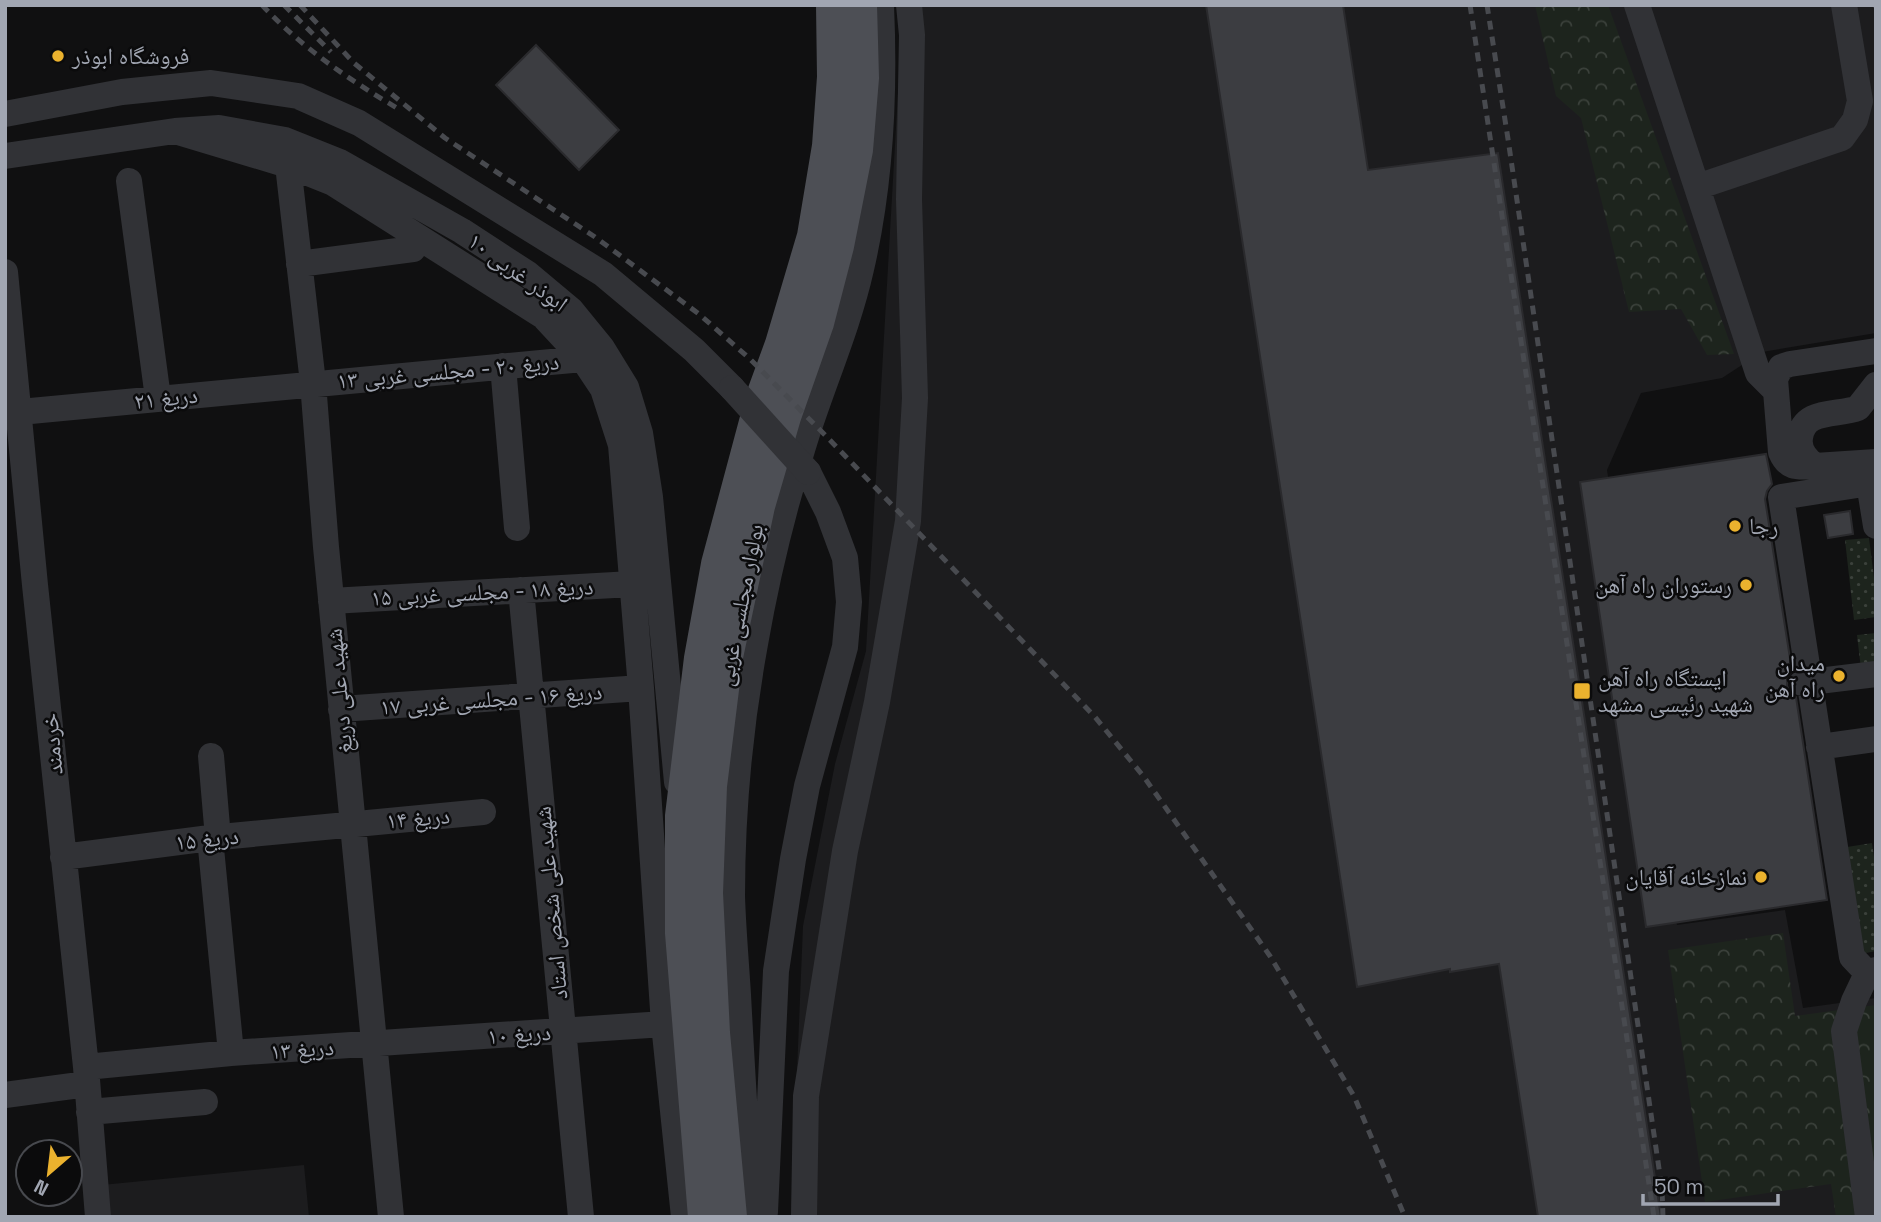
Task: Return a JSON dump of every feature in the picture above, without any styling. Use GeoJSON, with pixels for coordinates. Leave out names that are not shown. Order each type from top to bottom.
{"type":"FeatureCollection","features":[{"type":"Feature","properties":{"kind":"main road","name":"بولوار مجلسی غربی"},"geometry":{"type":"LineString","coordinates":[[704,1217],[681,933],[681,816],[700,658],[717,564],[762,396],[781,344],[813,236],[828,145],[833,77],[832,5]]}},
{"type":"Feature","properties":{"kind":"main road","name":"بولوار مجلسی غربی"},"geometry":{"type":"LineString","coordinates":[[731,1217],[714,1033],[707,893],[711,786],[727,657],[758,506],[818,323],[838,246],[857,150],[863,78],[861,5]]}},
{"type":"Feature","properties":{"kind":"main road"},"geometry":{"type":"LineString","coordinates":[[720,1097],[742,1217]]}},
{"type":"Feature","properties":{"kind":"street"},"geometry":{"type":"LineString","coordinates":[[752,1217],[732,895],[736,800],[744,723],[755,644],[785,508],[860,272],[873,210],[880,146],[883,79],[881,5]]}},
{"type":"Feature","properties":{"kind":"street"},"geometry":{"type":"LineString","coordinates":[[804,1217],[808,1083],[845,851],[877,702],[908,521],[915,398],[909,200],[912,35],[909,5]]}},
{"type":"Feature","properties":{"kind":"street"},"geometry":{"type":"LineString","coordinates":[[1637,5],[1758,373],[1776,391]]}},
{"type":"Feature","properties":{"kind":"street"},"geometry":{"type":"LineString","coordinates":[[1697,187],[1843,138],[1855,120],[1860,101],[1844,5]]}},
{"type":"Feature","properties":{"kind":"street","name":"ابوذر غربی ۱۰"},"geometry":{"type":"LineString","coordinates":[[5,114],[122,92],[211,83],[298,96],[359,123],[603,274],[664,323],[732,388],[808,471],[828,512],[845,558],[849,602],[845,647],[807,786],[776,971],[765,1217]]}},
{"type":"Feature","properties":{"kind":"street","name":"ابوذر غربی ۱۰"},"geometry":{"type":"LineString","coordinates":[[5,156],[174,131],[219,128],[285,140],[340,162],[461,231],[528,274],[571,310],[602,348],[626,387],[640,433],[650,497],[681,816]]}},
{"type":"Feature","properties":{"kind":"street"},"geometry":{"type":"LineString","coordinates":[[174,131],[288,165],[333,183],[543,316],[583,359],[603,389],[621,445],[664,1024],[684,1217]]}},
{"type":"Feature","properties":{"kind":"street","name":"شهید علی دریغ"},"geometry":{"type":"LineString","coordinates":[[288,165],[313,383],[341,709],[391,1217]]}},
{"type":"Feature","properties":{"kind":"street"},"geometry":{"type":"LineString","coordinates":[[129,181],[158,398]]}},
{"type":"Feature","properties":{"kind":"street"},"geometry":{"type":"LineString","coordinates":[[299,264],[413,249]]}},
{"type":"Feature","properties":{"kind":"street","name":"خردمند"},"geometry":{"type":"LineString","coordinates":[[5,272],[98,1217]]}},
{"type":"Feature","properties":{"kind":"street"},"geometry":{"type":"LineString","coordinates":[[1874,475],[1815,466],[1789,466],[1781,453],[1775,379],[1782,368],[1876,351]]}},
{"type":"Feature","properties":{"kind":"street","name":"دریغ ۲۰ - مجلسی غربی ۱۳"},"geometry":{"type":"LineString","coordinates":[[313,383],[583,359]]}},
{"type":"Feature","properties":{"kind":"street"},"geometry":{"type":"LineString","coordinates":[[503,366],[517,528]]}},
{"type":"Feature","properties":{"kind":"street","name":"دریغ ۲۱"},"geometry":{"type":"LineString","coordinates":[[20,412],[313,383]]}},
{"type":"Feature","properties":{"kind":"street"},"geometry":{"type":"LineString","coordinates":[[1815,466],[1801,449],[1799,440],[1805,423],[1812,417],[1858,408],[1876,385]]}},
{"type":"Feature","properties":{"kind":"street"},"geometry":{"type":"LineString","coordinates":[[1874,475],[1876,526]]}},
{"type":"Feature","properties":{"kind":"street"},"geometry":{"type":"LineString","coordinates":[[1868,1217],[1844,1031],[1863,982],[1873,973],[1852,957],[1806,682],[1780,497],[1874,475]]}},
{"type":"Feature","properties":{"kind":"street","name":"دریغ ۱۸ - مجلسی غربی ۱۵"},"geometry":{"type":"LineString","coordinates":[[331,601],[632,584]]}},
{"type":"Feature","properties":{"kind":"street","name":"شهید علی شخص استاد"},"geometry":{"type":"LineString","coordinates":[[521,590],[581,1217]]}},
{"type":"Feature","properties":{"kind":"street"},"geometry":{"type":"LineString","coordinates":[[1806,682],[1876,674]]}},
{"type":"Feature","properties":{"kind":"street","name":"دریغ ۱۶ - مجلسی غربی ۱۷"},"geometry":{"type":"LineString","coordinates":[[341,709],[641,688]]}},
{"type":"Feature","properties":{"kind":"street"},"geometry":{"type":"LineString","coordinates":[[1819,747],[1876,739]]}},
{"type":"Feature","properties":{"kind":"street"},"geometry":{"type":"LineString","coordinates":[[211,756],[214,838],[231,1053]]}},
{"type":"Feature","properties":{"kind":"street","name":"دریغ ۱۴"},"geometry":{"type":"LineString","coordinates":[[352,824],[483,812]]}},
{"type":"Feature","properties":{"kind":"street","name":"دریغ ۱۵"},"geometry":{"type":"LineString","coordinates":[[63,857],[352,824]]}},
{"type":"Feature","properties":{"kind":"street","name":"دریغ ۱۰"},"geometry":{"type":"LineString","coordinates":[[373,1044],[664,1024]]}},
{"type":"Feature","properties":{"kind":"street","name":"دریغ ۱۳"},"geometry":{"type":"LineString","coordinates":[[5,1095],[86,1076],[231,1053],[373,1044]]}},
{"type":"Feature","properties":{"kind":"street"},"geometry":{"type":"LineString","coordinates":[[89,1112],[205,1101]]}},
{"type":"Feature","properties":{"kind":"shaded area"},"geometry":{"type":"Polygon","coordinates":[[[903,5],[1876,5],[1876,333],[1762,352],[1722,378],[1641,393],[1607,470],[1677,925],[1785,910],[1803,1008],[1876,998],[1876,1217],[791,1217],[803,926],[835,764],[866,651],[903,5]]]}},
{"type":"Feature","properties":{"kind":"shaded area"},"geometry":{"type":"Polygon","coordinates":[[[304,1165],[309,1217],[105,1217],[102,1185],[304,1165]]]}},
{"type":"Feature","properties":{"kind":"green space"},"geometry":{"type":"Polygon","coordinates":[[[1535,5],[1608,5],[1734,354],[1707,355],[1681,309],[1629,312],[1581,118],[1556,96],[1535,5]]]}},
{"type":"Feature","properties":{"kind":"green space"},"geometry":{"type":"Polygon","coordinates":[[[1869,538],[1876,617],[1854,620],[1845,540],[1869,538]]]}},
{"type":"Feature","properties":{"kind":"green space"},"geometry":{"type":"Polygon","coordinates":[[[1876,633],[1876,668],[1861,669],[1857,635],[1876,633]]]}},
{"type":"Feature","properties":{"kind":"green space"},"geometry":{"type":"Polygon","coordinates":[[[1872,843],[1876,871],[1876,951],[1856,955],[1841,848],[1872,843]]]}},
{"type":"Feature","properties":{"kind":"green space"},"geometry":{"type":"Polygon","coordinates":[[[1783,933],[1795,1016],[1876,1005],[1876,1217],[1836,1217],[1831,1184],[1705,1202],[1668,950],[1783,933]]]}},
{"type":"Feature","properties":{"kind":"building"},"geometry":{"type":"Polygon","coordinates":[[[1206,5],[1343,5],[1368,170],[1498,153],[1661,1217],[1538,1217],[1499,964],[1450,972],[1450,969],[1357,987],[1206,5]]]}},
{"type":"Feature","properties":{"kind":"building"},"geometry":{"type":"Polygon","coordinates":[[[536,45],[619,130],[579,170],[496,85],[536,45]]]}},
{"type":"Feature","properties":{"kind":"building","name":"ایستگاه راه آهن شهید رئیسی مشهد"},"geometry":{"type":"Polygon","coordinates":[[[1766,454],[1772,484],[1765,499],[1792,671],[1787,677],[1787,686],[1790,693],[1796,697],[1827,900],[1646,927],[1580,482],[1766,454]]]}},
{"type":"Feature","properties":{"kind":"building"},"geometry":{"type":"Polygon","coordinates":[[[1850,511],[1853,534],[1828,538],[1824,515],[1850,511]]]}},
{"type":"Feature","properties":{"kind":"railway"},"geometry":{"type":"LineString","coordinates":[[262,5],[293,35],[326,61],[397,108]]}},
{"type":"Feature","properties":{"kind":"railway"},"geometry":{"type":"LineString","coordinates":[[284,5],[331,52]]}},
{"type":"Feature","properties":{"kind":"railway"},"geometry":{"type":"LineString","coordinates":[[300,5],[354,63],[445,138],[595,237],[699,314],[750,359],[1095,717],[1144,777],[1270,956],[1354,1096],[1405,1217]]}},
{"type":"Feature","properties":{"kind":"railway"},"geometry":{"type":"LineString","coordinates":[[1470,5],[1654,1217]]}},
{"type":"Feature","properties":{"kind":"railway"},"geometry":{"type":"LineString","coordinates":[[1487,5],[1662,1189],[1663,1217]]}},
{"type":"Feature","properties":{"kind":"place","name":"فروشگاه ابوذر"},"geometry":{"type":"Point","coordinates":[58,56]}},
{"type":"Feature","properties":{"kind":"place","name":"رجا"},"geometry":{"type":"Point","coordinates":[1735,526]}},
{"type":"Feature","properties":{"kind":"place","name":"رستوران راه آهن"},"geometry":{"type":"Point","coordinates":[1746,585]}},
{"type":"Feature","properties":{"kind":"place","name":"میدان راه آهن"},"geometry":{"type":"Point","coordinates":[1839,676]}},
{"type":"Feature","properties":{"kind":"place","name":"ایستگاه راه آهن شهید رئیسی مشهد"},"geometry":{"type":"Point","coordinates":[1582,691]}},
{"type":"Feature","properties":{"kind":"place","name":"نمازخانه آقایان"},"geometry":{"type":"Point","coordinates":[1761,877]}}]}
